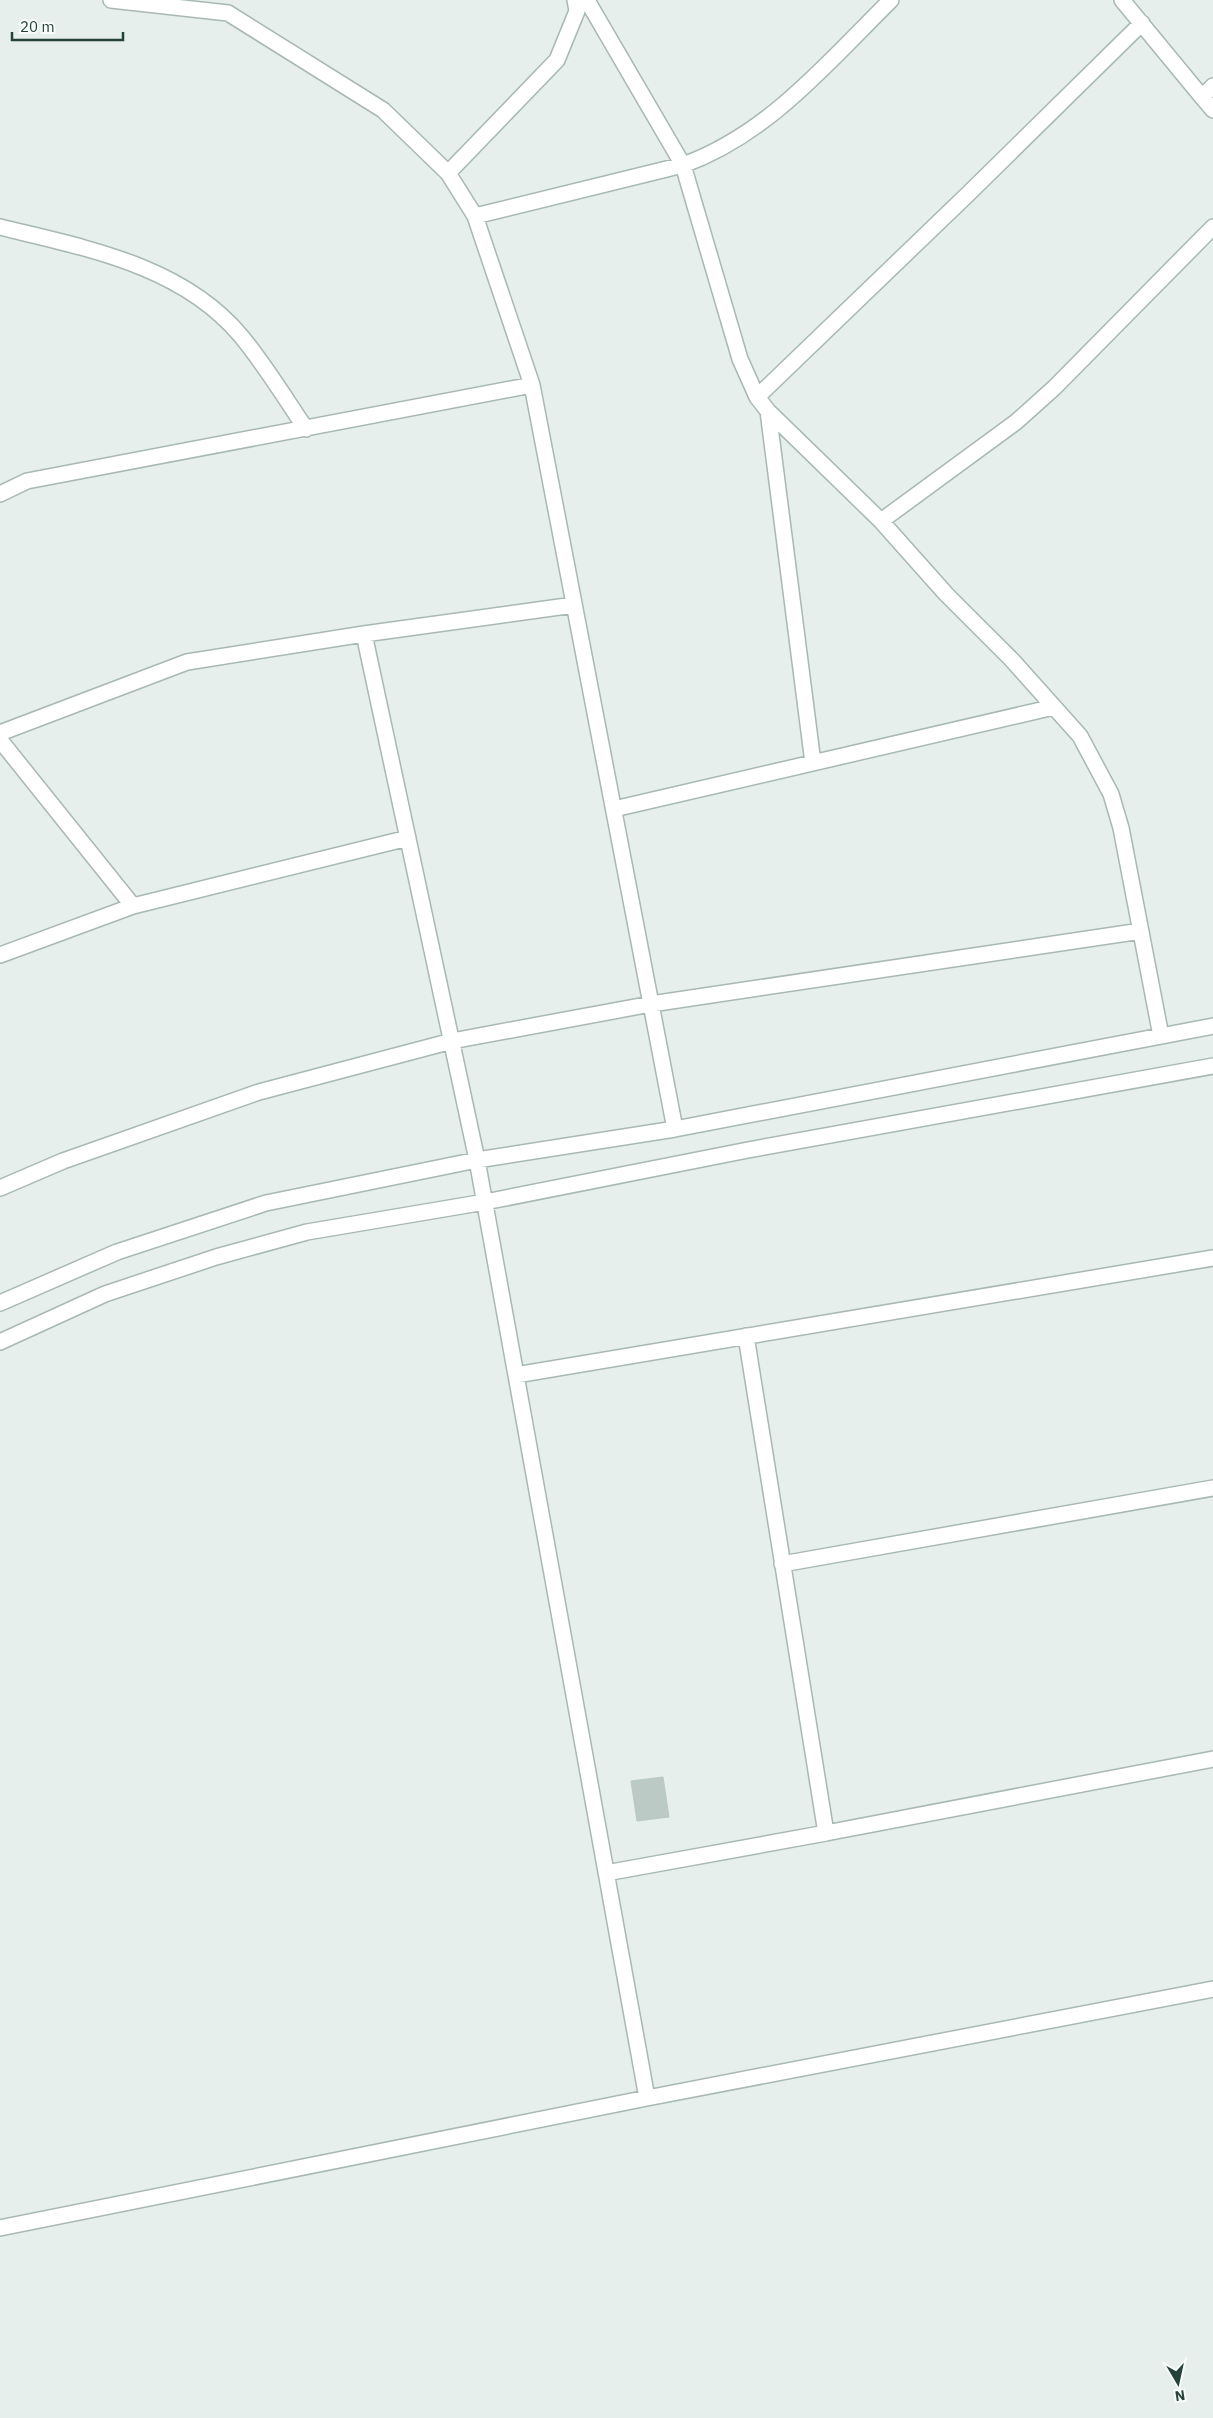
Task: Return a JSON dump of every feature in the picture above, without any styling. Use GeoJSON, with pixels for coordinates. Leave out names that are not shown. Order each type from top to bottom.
{"type":"FeatureCollection","features":[{"type":"Feature","properties":{"kind":"street"},"geometry":{"type":"LineString","coordinates":[[111,0],[228,13],[383,110],[448,173],[475,216],[532,385],[676,1129]]}},
{"type":"Feature","properties":{"kind":"street"},"geometry":{"type":"LineString","coordinates":[[475,216],[683,164],[712,154],[772,115],[891,0]]}},
{"type":"Feature","properties":{"kind":"street"},"geometry":{"type":"LineString","coordinates":[[1122,0],[1208,91],[1213,110]]}},
{"type":"Feature","properties":{"kind":"street"},"geometry":{"type":"LineString","coordinates":[[448,173],[557,60],[582,3]]}},
{"type":"Feature","properties":{"kind":"street"},"geometry":{"type":"LineString","coordinates":[[582,3],[683,164],[740,359],[757,397],[768,411],[881,521],[946,594],[1012,660],[1080,736],[1111,794],[1121,828],[1162,1036]]}},
{"type":"Feature","properties":{"kind":"street"},"geometry":{"type":"LineString","coordinates":[[757,397],[1142,23]]}},
{"type":"Feature","properties":{"kind":"street"},"geometry":{"type":"LineString","coordinates":[[0,227],[80,246],[153,271],[187,289],[215,310],[241,336],[306,429]]}},
{"type":"Feature","properties":{"kind":"street"},"geometry":{"type":"LineString","coordinates":[[881,521],[1016,422],[1054,388],[1213,227]]}},
{"type":"Feature","properties":{"kind":"street"},"geometry":{"type":"LineString","coordinates":[[0,494],[27,482],[532,385]]}},
{"type":"Feature","properties":{"kind":"street"},"geometry":{"type":"LineString","coordinates":[[768,411],[813,763]]}},
{"type":"Feature","properties":{"kind":"street"},"geometry":{"type":"LineString","coordinates":[[0,733],[187,662],[364,634],[574,605]]}},
{"type":"Feature","properties":{"kind":"street"},"geometry":{"type":"LineString","coordinates":[[364,634],[477,1160],[647,2098]]}},
{"type":"Feature","properties":{"kind":"street"},"geometry":{"type":"LineString","coordinates":[[614,809],[1054,707]]}},
{"type":"Feature","properties":{"kind":"street"},"geometry":{"type":"LineString","coordinates":[[0,740],[133,906]]}},
{"type":"Feature","properties":{"kind":"street"},"geometry":{"type":"LineString","coordinates":[[0,954],[133,906],[408,838]]}},
{"type":"Feature","properties":{"kind":"street"},"geometry":{"type":"LineString","coordinates":[[0,1188],[63,1161],[259,1092],[452,1041],[651,1004],[1141,931]]}},
{"type":"Feature","properties":{"kind":"street"},"geometry":{"type":"LineString","coordinates":[[0,1302],[117,1252],[258,1205],[477,1160],[676,1129],[1213,1026]]}},
{"type":"Feature","properties":{"kind":"street"},"geometry":{"type":"LineString","coordinates":[[0,1342],[105,1294],[216,1257],[307,1232],[484,1202],[748,1150],[1213,1066]]}},
{"type":"Feature","properties":{"kind":"street"},"geometry":{"type":"LineString","coordinates":[[516,1375],[1213,1258]]}},
{"type":"Feature","properties":{"kind":"street"},"geometry":{"type":"LineString","coordinates":[[746,1336],[826,1832]]}},
{"type":"Feature","properties":{"kind":"street"},"geometry":{"type":"LineString","coordinates":[[782,1564],[1213,1488]]}},
{"type":"Feature","properties":{"kind":"street"},"geometry":{"type":"LineString","coordinates":[[606,1874],[1213,1759]]}},
{"type":"Feature","properties":{"kind":"street"},"geometry":{"type":"LineString","coordinates":[[0,2228],[647,2098],[1213,1989]]}},
{"type":"Feature","properties":{"kind":"building"},"geometry":{"type":"Polygon","coordinates":[[[663,1777],[669,1817],[637,1821],[631,1781],[663,1777]]]}}]}
